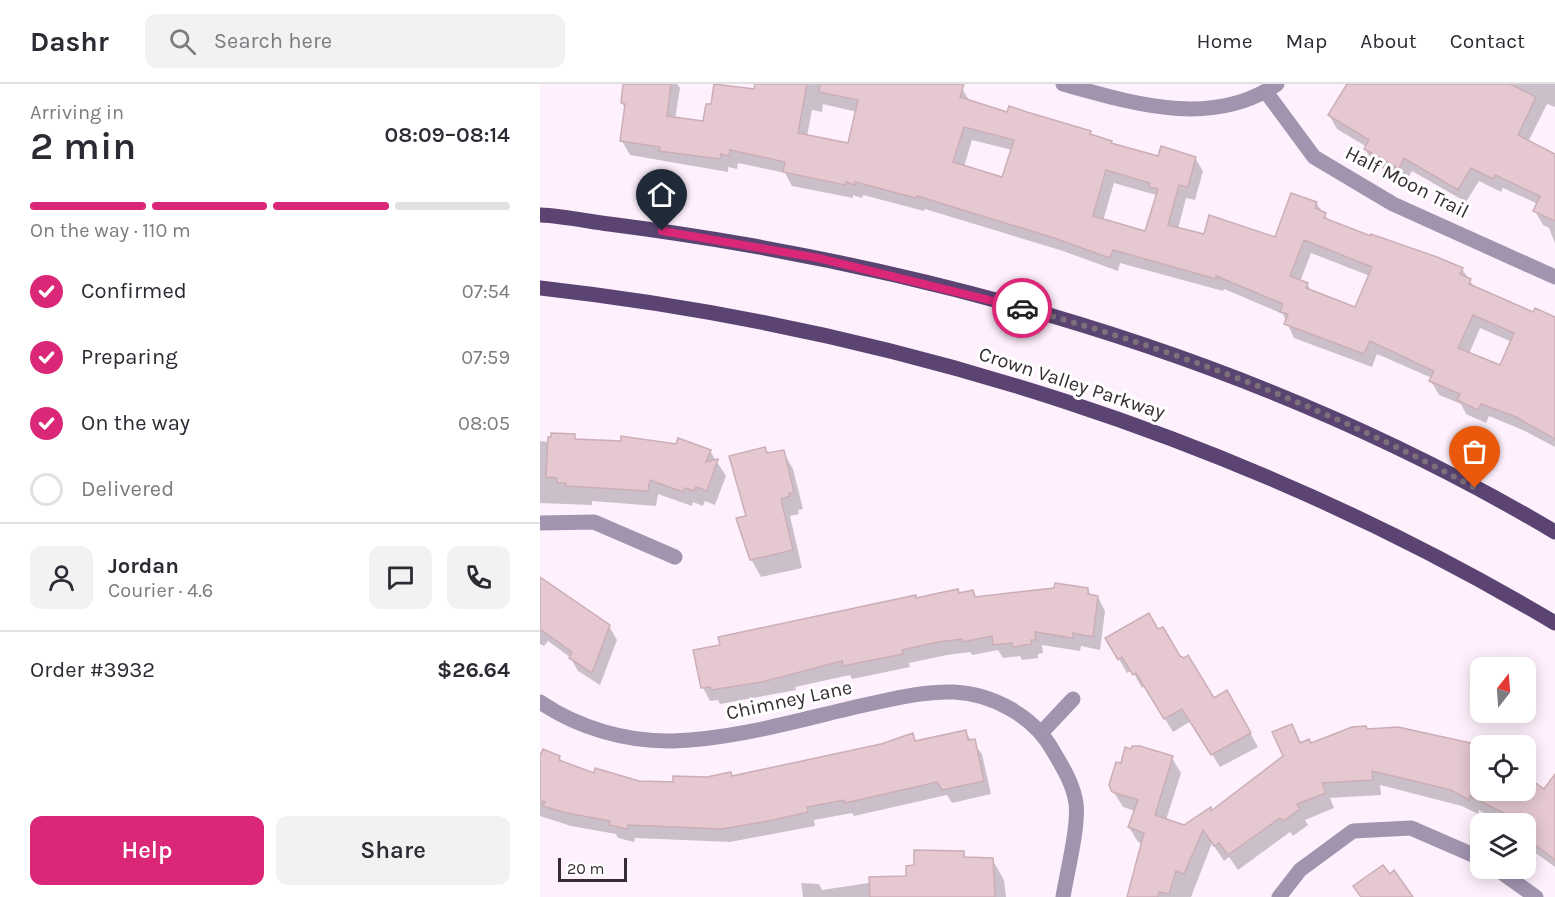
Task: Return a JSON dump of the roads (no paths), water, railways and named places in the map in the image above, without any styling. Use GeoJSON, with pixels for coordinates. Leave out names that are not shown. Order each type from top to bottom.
{"type":"FeatureCollection","features":[{"type":"Feature","properties":{"kind":"main road"},"geometry":{"type":"LineString","coordinates":[[540,215],[685,234],[818,258],[1063,319],[1226,373],[1434,465],[1555,532]]}},
{"type":"Feature","properties":{"kind":"main road","name":"Crown Valley Parkway"},"geometry":{"type":"LineString","coordinates":[[540,288],[632,298],[783,325],[955,366],[1124,420],[1242,466],[1368,520],[1492,585],[1555,623]]}},
{"type":"Feature","properties":{"kind":"street"},"geometry":{"type":"LineString","coordinates":[[1063,84],[1170,110],[1221,107],[1271,88]]}},
{"type":"Feature","properties":{"kind":"street","name":"Half Moon Trail"},"geometry":{"type":"LineString","coordinates":[[1271,88],[1314,157],[1393,204],[1555,277]]}},
{"type":"Feature","properties":{"kind":"street"},"geometry":{"type":"LineString","coordinates":[[540,523],[594,522],[675,557]]}},
{"type":"Feature","properties":{"kind":"street","name":"Chimney Lane"},"geometry":{"type":"LineString","coordinates":[[540,702],[562,715],[630,739],[672,741],[721,737],[921,693],[956,692],[987,698],[1014,711],[1042,732],[1066,772],[1076,804],[1063,897]]}},
{"type":"Feature","properties":{"kind":"street"},"geometry":{"type":"LineString","coordinates":[[1042,732],[1073,699]]}},
{"type":"Feature","properties":{"kind":"street"},"geometry":{"type":"LineString","coordinates":[[1279,897],[1300,870],[1353,831],[1412,828],[1470,854]]}},
{"type":"Feature","properties":{"kind":"street"},"geometry":{"type":"LineString","coordinates":[[1511,879],[1536,897]]}}]}
